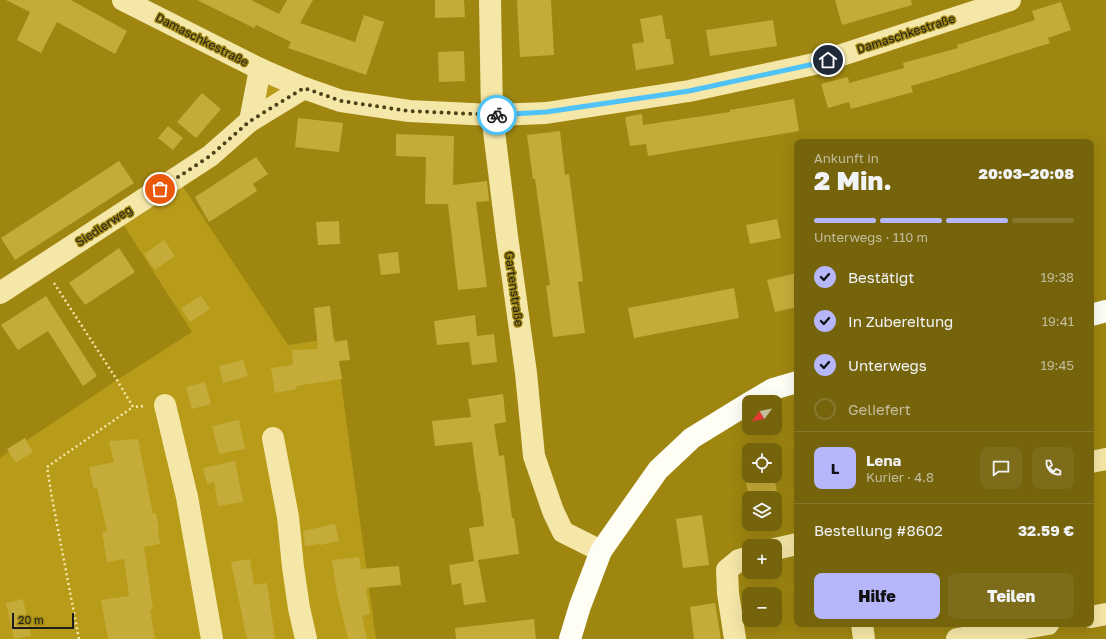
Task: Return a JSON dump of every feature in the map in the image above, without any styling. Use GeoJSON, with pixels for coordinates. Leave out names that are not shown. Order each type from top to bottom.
{"type":"FeatureCollection","features":[{"type":"Feature","properties":{"kind":"main road"},"geometry":{"type":"LineString","coordinates":[[1094,313],[1106,311]]}},
{"type":"Feature","properties":{"kind":"main road"},"geometry":{"type":"LineString","coordinates":[[763,395],[773,389],[794,383]]}},
{"type":"Feature","properties":{"kind":"main road"},"geometry":{"type":"LineString","coordinates":[[572,636],[580,606],[601,551],[658,470],[692,438],[742,408]]}},
{"type":"Feature","properties":{"kind":"street","name":"Damaschkestraße"},"geometry":{"type":"LineString","coordinates":[[123,0],[260,69],[304,88],[341,101],[409,111],[492,115],[546,112],[689,91],[814,64],[1010,0]]}},
{"type":"Feature","properties":{"kind":"street","name":"Gartenstraße"},"geometry":{"type":"LineString","coordinates":[[490,0],[492,115],[526,373],[534,456],[553,511],[563,532],[601,551]]}},
{"type":"Feature","properties":{"kind":"street","name":"Damaschkestraße"},"geometry":{"type":"LineString","coordinates":[[250,121],[260,69]]}},
{"type":"Feature","properties":{"kind":"street","name":"Siedlerweg"},"geometry":{"type":"LineString","coordinates":[[0,293],[210,156],[250,121],[304,88]]}},
{"type":"Feature","properties":{"kind":"street"},"geometry":{"type":"LineString","coordinates":[[165,405],[186,498],[212,639]]}},
{"type":"Feature","properties":{"kind":"street"},"geometry":{"type":"LineString","coordinates":[[273,438],[288,517],[299,608],[306,639]]}},
{"type":"Feature","properties":{"kind":"street"},"geometry":{"type":"LineString","coordinates":[[1094,461],[1106,459]]}},
{"type":"Feature","properties":{"kind":"street"},"geometry":{"type":"LineString","coordinates":[[782,547],[794,545]]}},
{"type":"Feature","properties":{"kind":"street"},"geometry":{"type":"LineString","coordinates":[[735,639],[728,594],[727,570],[742,559]]}},
{"type":"Feature","properties":{"kind":"street"},"geometry":{"type":"LineString","coordinates":[[1094,616],[1106,614]]}},
{"type":"Feature","properties":{"kind":"street"},"geometry":{"type":"LineString","coordinates":[[862,627],[864,639]]}},
{"type":"Feature","properties":{"kind":"street"},"geometry":{"type":"LineString","coordinates":[[957,639],[1030,627]]}},
{"type":"Feature","properties":{"kind":"path"},"geometry":{"type":"LineString","coordinates":[[43,266],[133,407]]}},
{"type":"Feature","properties":{"kind":"path"},"geometry":{"type":"LineString","coordinates":[[79,639],[47,467],[133,407],[165,405]]}},
{"type":"Feature","properties":{"kind":"shaded area"},"geometry":{"type":"Polygon","coordinates":[[[264,75],[289,91],[260,103],[264,75]]]}},
{"type":"Feature","properties":{"kind":"shaded area"},"geometry":{"type":"Polygon","coordinates":[[[181,184],[288,345],[335,338],[376,639],[0,639],[0,458],[192,332],[123,224],[181,184]]]}},
{"type":"Feature","properties":{"kind":"building"},"geometry":{"type":"Polygon","coordinates":[[[6,0],[71,0],[127,31],[115,54],[57,22],[41,53],[17,40],[30,12],[6,0]]]}},
{"type":"Feature","properties":{"kind":"building"},"geometry":{"type":"Polygon","coordinates":[[[197,0],[251,0],[279,14],[287,0],[313,0],[300,23],[355,42],[364,15],[384,22],[366,75],[288,48],[291,42],[256,25],[254,28],[197,0]]]}},
{"type":"Feature","properties":{"kind":"building"},"geometry":{"type":"Polygon","coordinates":[[[435,0],[464,0],[465,17],[435,18],[435,0]]]}},
{"type":"Feature","properties":{"kind":"building"},"geometry":{"type":"Polygon","coordinates":[[[517,0],[551,0],[554,55],[520,57],[517,0]]]}},
{"type":"Feature","properties":{"kind":"building"},"geometry":{"type":"Polygon","coordinates":[[[835,0],[911,0],[912,5],[842,25],[835,0]]]}},
{"type":"Feature","properties":{"kind":"building"},"geometry":{"type":"Polygon","coordinates":[[[1061,2],[1071,30],[1048,38],[1050,43],[911,86],[913,92],[851,109],[849,102],[828,108],[821,84],[848,77],[849,83],[904,68],[903,63],[958,48],[957,45],[1035,20],[1032,11],[1061,2]]]}},
{"type":"Feature","properties":{"kind":"building"},"geometry":{"type":"Polygon","coordinates":[[[662,15],[666,39],[670,39],[674,64],[636,70],[632,44],[644,42],[640,19],[662,15]]]}},
{"type":"Feature","properties":{"kind":"building"},"geometry":{"type":"Polygon","coordinates":[[[773,20],[777,46],[710,56],[706,30],[773,20]]]}},
{"type":"Feature","properties":{"kind":"building"},"geometry":{"type":"Polygon","coordinates":[[[464,51],[465,81],[439,82],[438,52],[464,51]]]}},
{"type":"Feature","properties":{"kind":"building"},"geometry":{"type":"Polygon","coordinates":[[[202,93],[221,109],[196,138],[177,122],[202,93]]]}},
{"type":"Feature","properties":{"kind":"building"},"geometry":{"type":"Polygon","coordinates":[[[794,99],[799,131],[648,156],[646,144],[630,146],[625,117],[642,114],[643,125],[730,112],[730,110],[794,99]]]}},
{"type":"Feature","properties":{"kind":"building"},"geometry":{"type":"Polygon","coordinates":[[[298,118],[343,123],[339,152],[295,147],[298,118]]]}},
{"type":"Feature","properties":{"kind":"building"},"geometry":{"type":"Polygon","coordinates":[[[168,126],[183,138],[173,150],[158,138],[168,126]]]}},
{"type":"Feature","properties":{"kind":"building"},"geometry":{"type":"Polygon","coordinates":[[[560,131],[565,175],[569,174],[583,281],[578,282],[585,333],[553,337],[546,286],[550,285],[535,179],[533,179],[527,135],[560,131]]]}},
{"type":"Feature","properties":{"kind":"building"},"geometry":{"type":"Polygon","coordinates":[[[396,134],[454,136],[453,185],[487,181],[489,201],[476,202],[487,287],[458,290],[448,204],[425,204],[426,157],[396,156],[396,134]]]}},
{"type":"Feature","properties":{"kind":"building"},"geometry":{"type":"Polygon","coordinates":[[[256,157],[268,174],[253,184],[257,191],[209,222],[195,197],[256,157]]]}},
{"type":"Feature","properties":{"kind":"building"},"geometry":{"type":"Polygon","coordinates":[[[119,161],[134,183],[15,260],[1,238],[119,161]]]}},
{"type":"Feature","properties":{"kind":"building"},"geometry":{"type":"Polygon","coordinates":[[[777,219],[781,238],[750,244],[746,225],[777,219]]]}},
{"type":"Feature","properties":{"kind":"building"},"geometry":{"type":"Polygon","coordinates":[[[339,221],[340,244],[318,245],[316,222],[339,221]]]}},
{"type":"Feature","properties":{"kind":"building"},"geometry":{"type":"Polygon","coordinates":[[[164,240],[175,256],[155,270],[144,254],[164,240]]]}},
{"type":"Feature","properties":{"kind":"building"},"geometry":{"type":"Polygon","coordinates":[[[119,248],[135,272],[85,305],[69,283],[119,248]]]}},
{"type":"Feature","properties":{"kind":"building"},"geometry":{"type":"Polygon","coordinates":[[[398,252],[400,273],[381,275],[378,254],[398,252]]]}},
{"type":"Feature","properties":{"kind":"building"},"geometry":{"type":"Polygon","coordinates":[[[794,274],[794,308],[775,312],[767,280],[794,274]]]}},
{"type":"Feature","properties":{"kind":"building"},"geometry":{"type":"Polygon","coordinates":[[[734,288],[739,318],[634,338],[628,308],[734,288]]]}},
{"type":"Feature","properties":{"kind":"building"},"geometry":{"type":"Polygon","coordinates":[[[46,296],[97,376],[83,386],[48,331],[18,350],[1,325],[46,296]]]}},
{"type":"Feature","properties":{"kind":"building"},"geometry":{"type":"Polygon","coordinates":[[[201,296],[210,309],[190,322],[181,308],[201,296]]]}},
{"type":"Feature","properties":{"kind":"building"},"geometry":{"type":"Polygon","coordinates":[[[330,306],[334,342],[347,340],[350,360],[339,361],[342,379],[296,386],[297,389],[275,393],[271,368],[293,365],[292,350],[318,349],[314,308],[330,306]]]}},
{"type":"Feature","properties":{"kind":"building"},"geometry":{"type":"Polygon","coordinates":[[[475,315],[477,336],[494,334],[497,362],[472,365],[469,342],[437,345],[434,321],[475,315]]]}},
{"type":"Feature","properties":{"kind":"building"},"geometry":{"type":"Polygon","coordinates":[[[243,360],[248,376],[223,383],[219,366],[243,360]]]}},
{"type":"Feature","properties":{"kind":"building"},"geometry":{"type":"Polygon","coordinates":[[[205,382],[211,404],[192,409],[186,387],[205,382]]]}},
{"type":"Feature","properties":{"kind":"building"},"geometry":{"type":"Polygon","coordinates":[[[503,394],[506,422],[494,424],[499,456],[504,455],[512,518],[514,518],[519,554],[478,560],[486,602],[464,605],[461,583],[452,585],[449,565],[474,561],[469,528],[484,526],[472,442],[435,446],[432,421],[471,417],[468,399],[503,394]]]}},
{"type":"Feature","properties":{"kind":"building"},"geometry":{"type":"Polygon","coordinates":[[[239,420],[245,449],[219,454],[212,426],[239,420]]]}},
{"type":"Feature","properties":{"kind":"building"},"geometry":{"type":"Polygon","coordinates":[[[25,438],[33,452],[16,463],[7,449],[25,438]]]}},
{"type":"Feature","properties":{"kind":"building"},"geometry":{"type":"Polygon","coordinates":[[[138,439],[153,514],[156,513],[159,532],[160,544],[144,547],[153,609],[150,610],[155,639],[108,639],[101,600],[129,596],[124,559],[107,562],[102,532],[107,531],[97,488],[94,489],[89,467],[114,462],[109,441],[138,439]]]}},
{"type":"Feature","properties":{"kind":"building"},"geometry":{"type":"Polygon","coordinates":[[[235,461],[243,502],[218,506],[214,482],[207,484],[203,468],[235,461]]]}},
{"type":"Feature","properties":{"kind":"building"},"geometry":{"type":"Polygon","coordinates":[[[746,483],[775,483],[777,491],[748,491],[746,483]]]}},
{"type":"Feature","properties":{"kind":"building"},"geometry":{"type":"Polygon","coordinates":[[[702,515],[709,565],[683,568],[676,519],[702,515]]]}},
{"type":"Feature","properties":{"kind":"building"},"geometry":{"type":"Polygon","coordinates":[[[335,524],[339,541],[305,546],[303,531],[335,524]]]}},
{"type":"Feature","properties":{"kind":"building"},"geometry":{"type":"Polygon","coordinates":[[[359,557],[361,569],[399,566],[401,585],[366,588],[370,614],[362,616],[367,639],[348,639],[337,593],[332,560],[359,557]]]}},
{"type":"Feature","properties":{"kind":"building"},"geometry":{"type":"Polygon","coordinates":[[[250,559],[254,585],[267,583],[275,639],[247,639],[231,562],[250,559]]]}},
{"type":"Feature","properties":{"kind":"building"},"geometry":{"type":"Polygon","coordinates":[[[23,599],[31,636],[14,639],[6,603],[23,599]]]}},
{"type":"Feature","properties":{"kind":"building"},"geometry":{"type":"Polygon","coordinates":[[[715,603],[721,639],[694,639],[690,607],[715,603]]]}},
{"type":"Feature","properties":{"kind":"building"},"geometry":{"type":"Polygon","coordinates":[[[534,619],[536,639],[456,639],[455,628],[534,619]]]}},
{"type":"Feature","properties":{"kind":"way so far"},"geometry":{"type":"LineString","coordinates":[[160,189],[210,156],[250,121],[304,88],[341,101],[409,111],[497,115]]}},
{"type":"Feature","properties":{"kind":"route"},"geometry":{"type":"LineString","coordinates":[[497,115],[546,112],[689,91],[828,60]]}}]}
